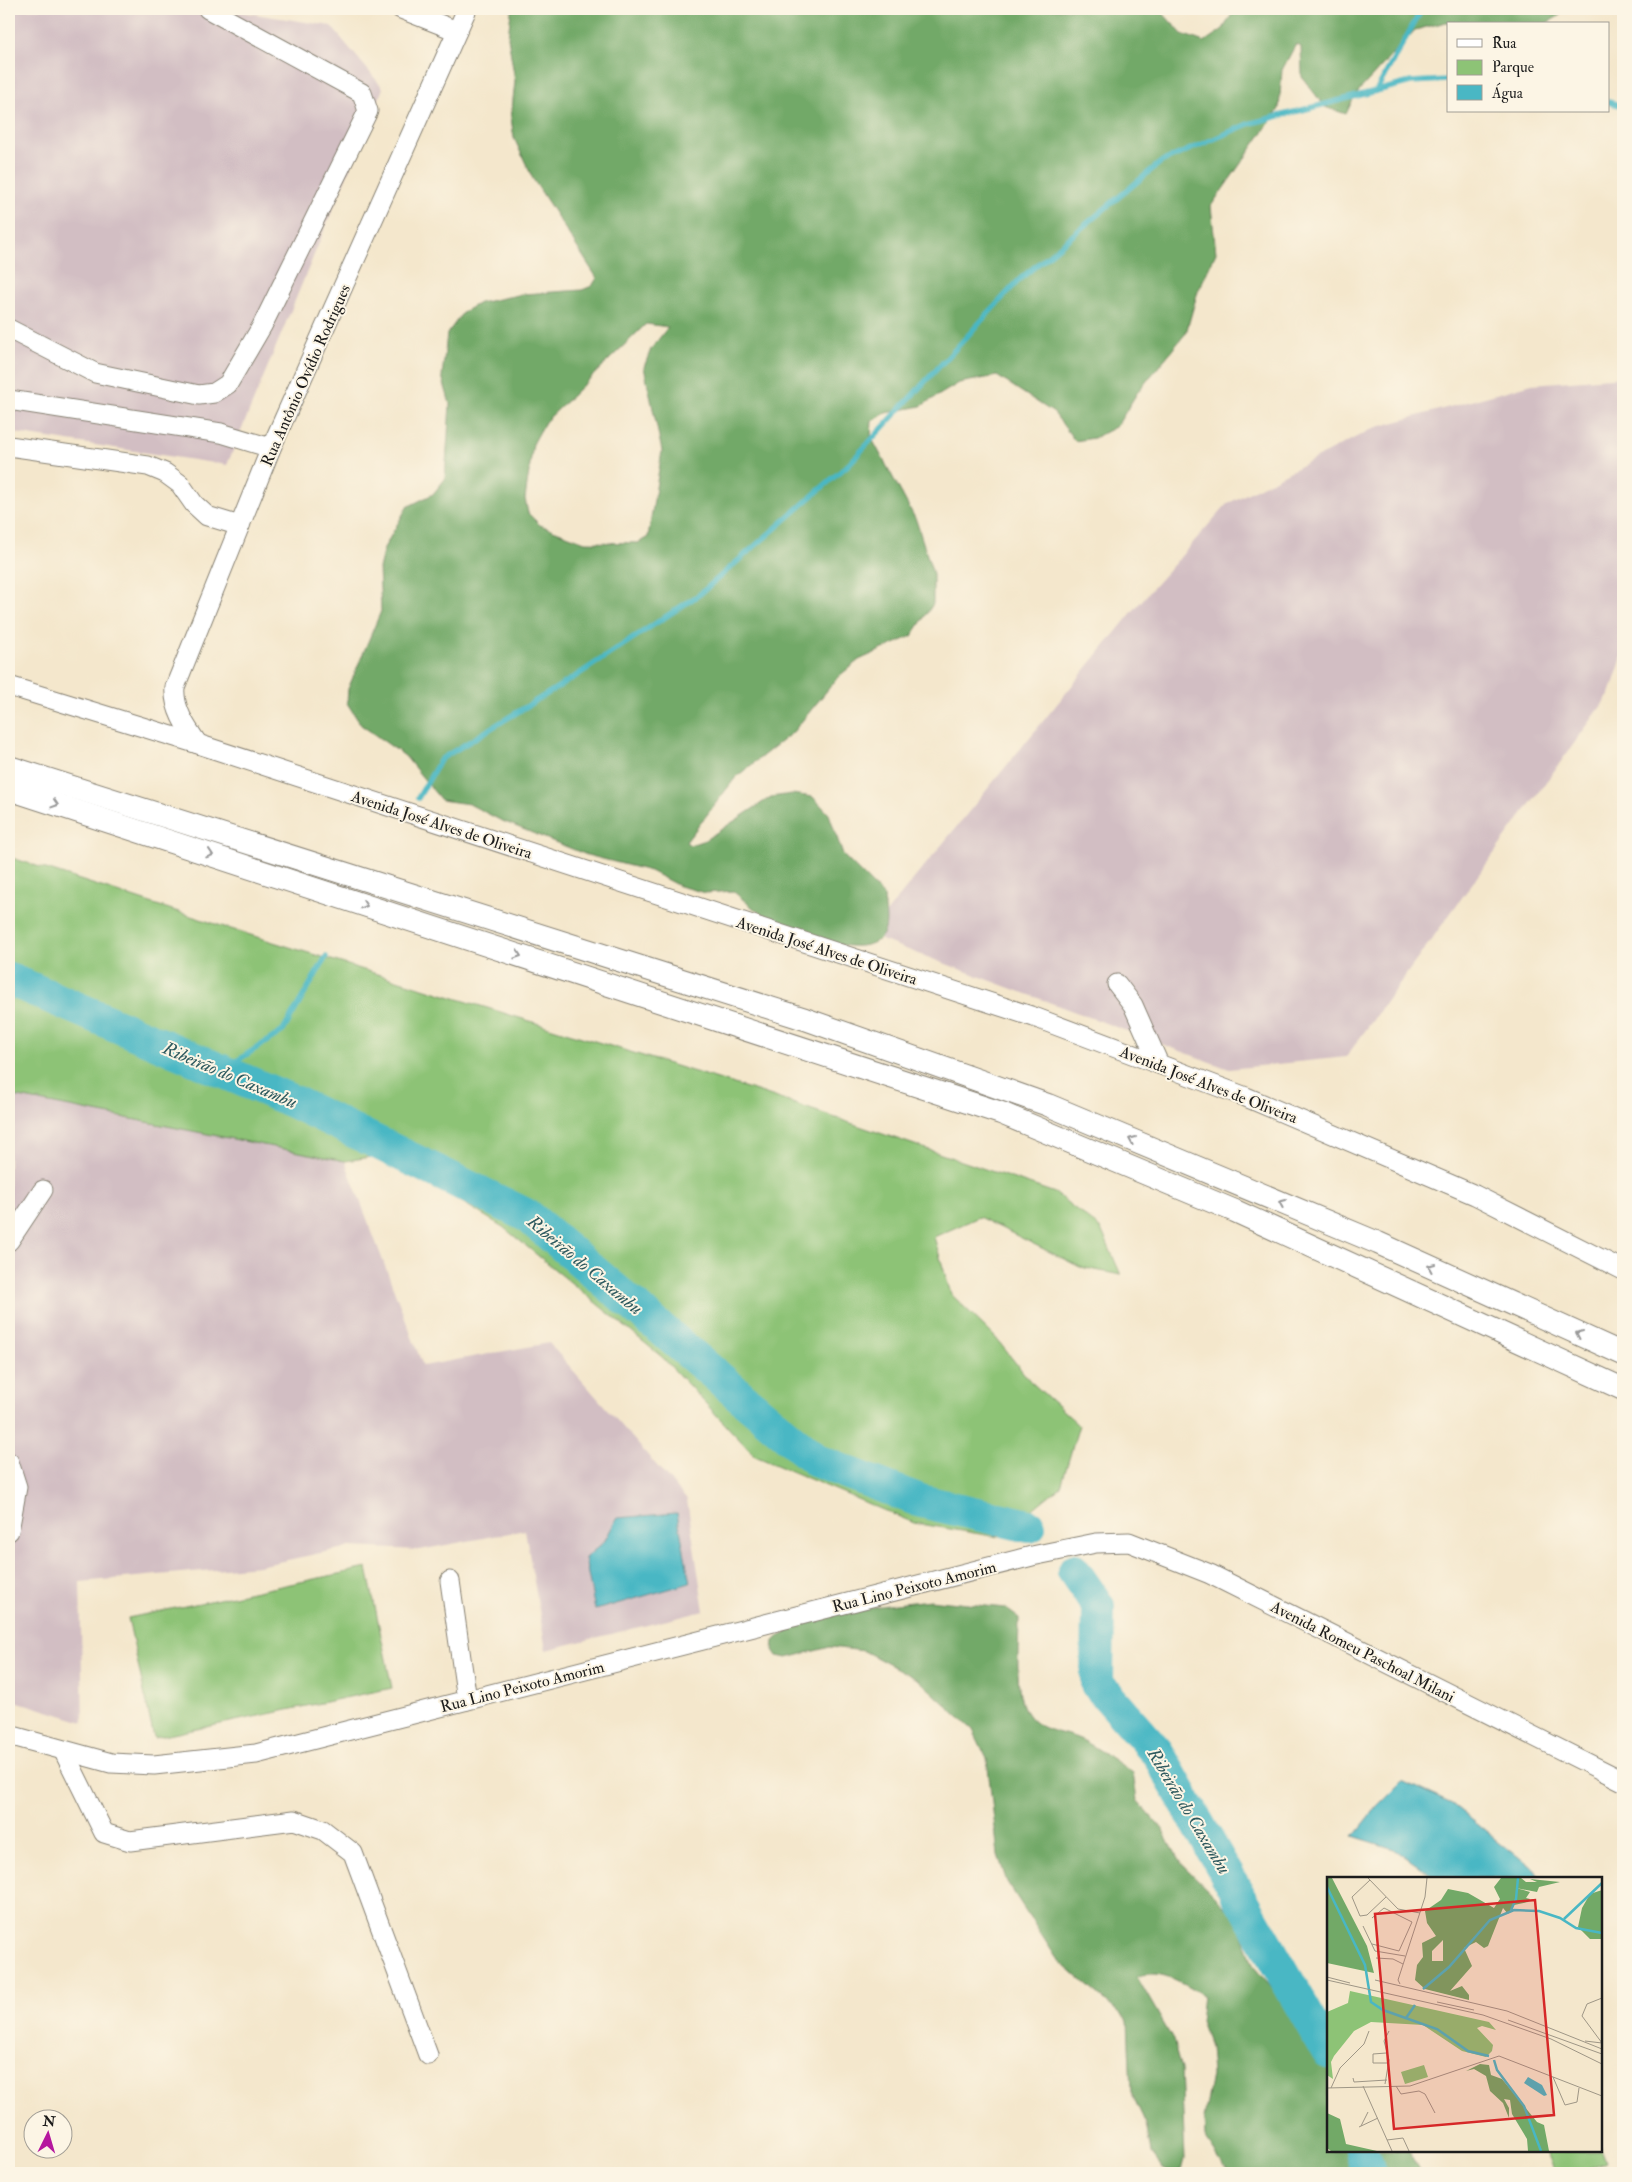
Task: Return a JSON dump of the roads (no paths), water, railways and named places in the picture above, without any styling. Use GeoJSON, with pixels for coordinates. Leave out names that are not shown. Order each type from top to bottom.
{"type":"FeatureCollection","features":[{"type":"Feature","properties":{"kind":"main road"},"geometry":{"type":"LineString","coordinates":[[9,767],[806,1019],[1048,1105],[1378,1243],[1623,1354]]}},
{"type":"Feature","properties":{"kind":"main road"},"geometry":{"type":"LineString","coordinates":[[9,789],[1001,1113],[1235,1211],[1623,1388]]}},
{"type":"Feature","properties":{"kind":"street"},"geometry":{"type":"LineString","coordinates":[[9,330],[95,373],[199,395],[214,393],[228,384],[262,326],[368,111],[362,93],[208,9]]}},
{"type":"Feature","properties":{"kind":"street"},"geometry":{"type":"LineString","coordinates":[[400,9],[458,31]]}},
{"type":"Feature","properties":{"kind":"street","name":"Rua Antônio Ovídio Rodrigues"},"geometry":{"type":"LineString","coordinates":[[198,744],[185,726],[174,697],[175,687],[272,448],[467,9]]}},
{"type":"Feature","properties":{"kind":"street"},"geometry":{"type":"LineString","coordinates":[[9,400],[221,433],[272,448]]}},
{"type":"Feature","properties":{"kind":"street"},"geometry":{"type":"LineString","coordinates":[[9,446],[148,466],[180,484],[194,504],[207,516],[240,526]]}},
{"type":"Feature","properties":{"kind":"street","name":"Avenida José Alves de Oliveira"},"geometry":{"type":"LineString","coordinates":[[9,686],[198,744],[1034,1017],[1246,1097],[1475,1195],[1623,1270]]}},
{"type":"Feature","properties":{"kind":"street"},"geometry":{"type":"LineString","coordinates":[[1117,984],[1133,1005],[1159,1064]]}},
{"type":"Feature","properties":{"kind":"street"},"geometry":{"type":"LineString","coordinates":[[9,1241],[43,1190]]}},
{"type":"Feature","properties":{"kind":"street"},"geometry":{"type":"LineString","coordinates":[[9,1462],[17,1487],[9,1531]]}},
{"type":"Feature","properties":{"kind":"street","name":"Avenida Romeu Paschoal Milani"},"geometry":{"type":"LineString","coordinates":[[1032,1556],[1096,1543],[1130,1542],[1210,1574],[1623,1781]]}},
{"type":"Feature","properties":{"kind":"street","name":"Rua Lino Peixoto Amorim"},"geometry":{"type":"LineString","coordinates":[[9,1735],[64,1752],[111,1763],[154,1765],[256,1754],[1032,1556]]}},
{"type":"Feature","properties":{"kind":"street"},"geometry":{"type":"LineString","coordinates":[[450,1580],[467,1700]]}},
{"type":"Feature","properties":{"kind":"street"},"geometry":{"type":"LineString","coordinates":[[64,1752],[104,1833],[130,1841],[294,1820],[323,1830],[353,1853],[428,2055]]}},
{"type":"Feature","properties":{"kind":"water"},"geometry":{"type":"Polygon","coordinates":[[[677,1513],[690,1583],[595,1610],[585,1558],[604,1542],[617,1518],[677,1513]]]}},
{"type":"Feature","properties":{"kind":"water"},"geometry":{"type":"Polygon","coordinates":[[[1402,1781],[1452,1804],[1535,1870],[1539,1877],[1435,1877],[1394,1849],[1353,1836],[1376,1807],[1402,1781]]]}},
{"type":"Feature","properties":{"kind":"waterway"},"geometry":{"type":"LineString","coordinates":[[1376,91],[1422,9]]}},
{"type":"Feature","properties":{"kind":"waterway"},"geometry":{"type":"LineString","coordinates":[[418,798],[441,759],[576,676],[700,594],[849,464],[1020,279],[1161,162],[1248,124],[1411,82],[1447,80]]}},
{"type":"Feature","properties":{"kind":"waterway"},"geometry":{"type":"LineString","coordinates":[[1610,103],[1623,106]]}},
{"type":"Feature","properties":{"kind":"waterway"},"geometry":{"type":"LineString","coordinates":[[221,1071],[283,1031],[326,957]]}},
{"type":"Feature","properties":{"kind":"waterway","name":"Ribeirão do Caxambu"},"geometry":{"type":"LineString","coordinates":[[9,979],[294,1102],[528,1216],[817,1461],[921,1501],[1029,1526]]}},
{"type":"Feature","properties":{"kind":"waterway","name":"Ribeirão do Caxambu"},"geometry":{"type":"LineString","coordinates":[[1074,1571],[1098,1606],[1097,1684],[1157,1752],[1327,2050]]}},
{"type":"Feature","properties":{"kind":"waterway","name":"Ribeirão do Caxambu"},"geometry":{"type":"LineString","coordinates":[[1362,2152],[1369,2173]]}}]}
